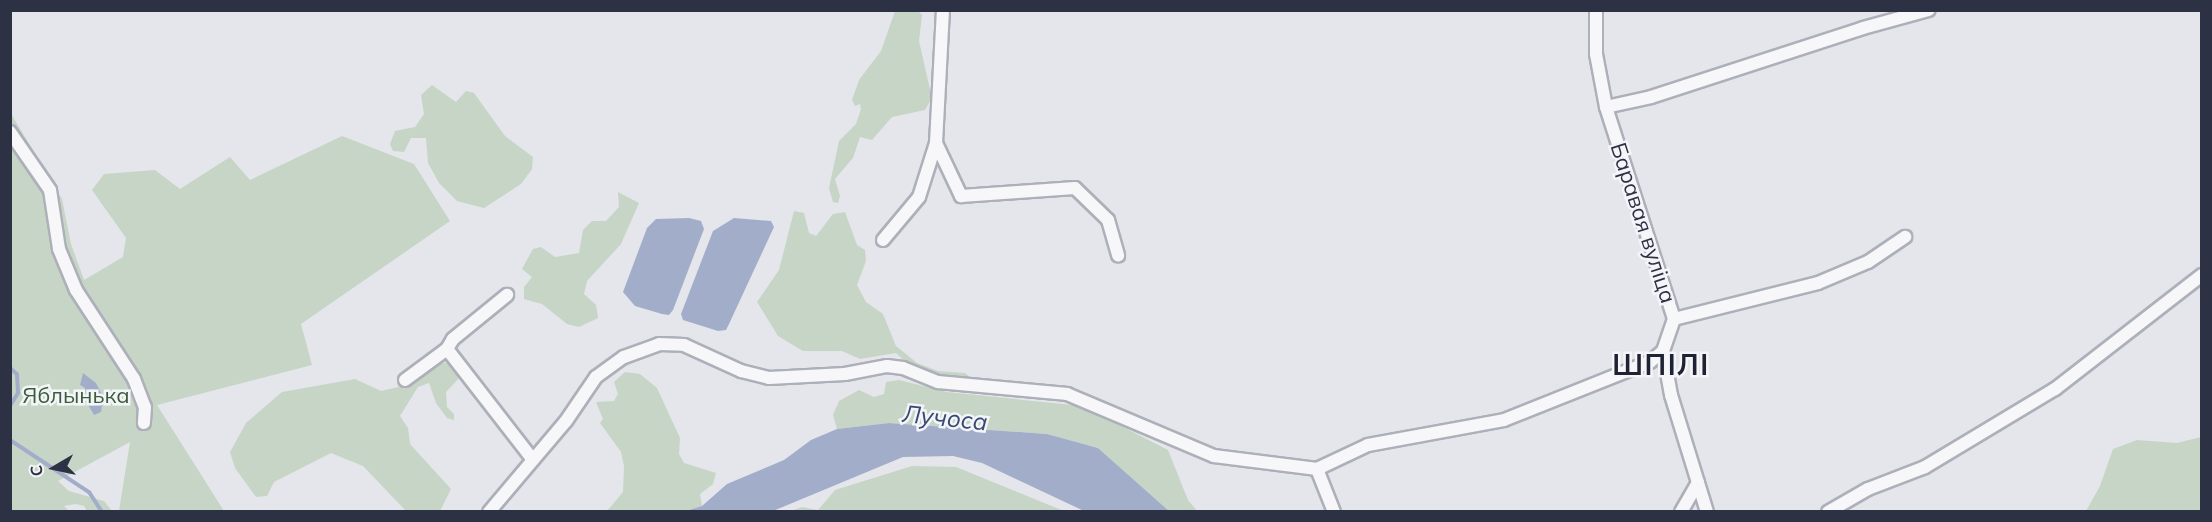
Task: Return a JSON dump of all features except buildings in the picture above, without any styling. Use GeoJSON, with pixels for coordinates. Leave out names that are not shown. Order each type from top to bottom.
{"type":"FeatureCollection","features":[{"type":"Feature","properties":{"kind":"street"},"geometry":{"type":"LineString","coordinates":[[883,240],[919,197],[936,143],[943,10]]}},
{"type":"Feature","properties":{"kind":"street","name":"Баравая вуліца"},"geometry":{"type":"LineString","coordinates":[[1596,10],[1596,54],[1606,107],[1674,320],[1664,351],[1671,395],[1707,512]]}},
{"type":"Feature","properties":{"kind":"street"},"geometry":{"type":"LineString","coordinates":[[1606,107],[1652,98],[1863,28],[1929,10]]}},
{"type":"Feature","properties":{"kind":"street"},"geometry":{"type":"LineString","coordinates":[[10,132],[50,190],[59,249],[76,290],[134,379],[145,407],[144,423]]}},
{"type":"Feature","properties":{"kind":"street"},"geometry":{"type":"LineString","coordinates":[[936,143],[961,196],[1075,188],[1108,219],[1118,256]]}},
{"type":"Feature","properties":{"kind":"street"},"geometry":{"type":"LineString","coordinates":[[1674,320],[1717,312],[1818,284],[1868,262],[1905,237]]}},
{"type":"Feature","properties":{"kind":"street"},"geometry":{"type":"LineString","coordinates":[[1828,512],[1868,489],[1924,467],[2055,388],[2202,275]]}},
{"type":"Feature","properties":{"kind":"street"},"geometry":{"type":"LineString","coordinates":[[405,380],[447,349],[461,332],[507,295]]}},
{"type":"Feature","properties":{"kind":"street"},"geometry":{"type":"LineString","coordinates":[[489,512],[596,377],[624,357],[659,344],[684,345],[741,371],[769,378],[845,374],[887,366],[903,368],[938,382],[1066,394],[1214,456],[1317,469],[1368,445],[1504,420],[1534,405],[1650,362],[1664,351]]}},
{"type":"Feature","properties":{"kind":"street"},"geometry":{"type":"LineString","coordinates":[[447,349],[532,460]]}},
{"type":"Feature","properties":{"kind":"street"},"geometry":{"type":"LineString","coordinates":[[1317,469],[1334,512]]}},
{"type":"Feature","properties":{"kind":"street"},"geometry":{"type":"LineString","coordinates":[[1681,512],[1698,483]]}},
{"type":"Feature","properties":{"kind":"green space"},"geometry":{"type":"Polygon","coordinates":[[[895,11],[918,11],[922,15],[919,41],[932,98],[925,110],[892,117],[872,140],[860,137],[853,158],[835,179],[840,196],[838,203],[833,202],[829,188],[839,141],[856,124],[861,109],[860,104],[855,106],[852,100],[859,80],[881,51],[895,11]]]}},
{"type":"Feature","properties":{"kind":"green space"},"geometry":{"type":"Polygon","coordinates":[[[432,85],[456,102],[466,91],[474,93],[505,136],[533,157],[532,169],[521,184],[484,208],[457,201],[439,183],[428,163],[426,138],[411,138],[404,152],[393,151],[390,144],[395,131],[415,127],[424,114],[421,95],[432,85]]]}},
{"type":"Feature","properties":{"kind":"green space","name":"Яблынька"},"geometry":{"type":"Polygon","coordinates":[[[10,112],[62,199],[71,244],[84,280],[123,257],[126,238],[92,190],[104,174],[155,170],[180,189],[230,157],[250,180],[342,136],[414,164],[450,221],[301,324],[312,365],[157,405],[224,511],[119,511],[130,442],[58,481],[69,491],[104,501],[112,511],[87,511],[84,506],[76,504],[64,506],[69,511],[11,511],[10,112]]]}},
{"type":"Feature","properties":{"kind":"green space"},"geometry":{"type":"Polygon","coordinates":[[[618,192],[639,203],[621,244],[587,281],[584,294],[596,305],[598,318],[579,327],[567,324],[542,304],[524,299],[524,287],[532,277],[522,269],[533,249],[541,247],[555,257],[579,253],[583,230],[592,221],[606,221],[619,207],[618,192]]]}},
{"type":"Feature","properties":{"kind":"green space"},"geometry":{"type":"Polygon","coordinates":[[[794,211],[804,213],[809,233],[816,236],[833,214],[845,212],[857,245],[865,250],[866,261],[857,285],[866,302],[883,314],[896,346],[917,363],[938,371],[965,373],[972,379],[929,373],[908,364],[896,353],[860,359],[842,351],[803,351],[778,336],[757,302],[779,270],[794,211]]]}},
{"type":"Feature","properties":{"kind":"green space"},"geometry":{"type":"Polygon","coordinates":[[[449,362],[462,375],[446,392],[447,407],[454,414],[454,420],[447,418],[436,403],[429,383],[418,387],[400,416],[408,428],[410,444],[451,489],[440,511],[406,511],[363,466],[331,453],[274,482],[267,496],[256,497],[235,468],[230,452],[246,423],[282,392],[355,379],[381,391],[407,385],[439,364],[449,362]]]}},
{"type":"Feature","properties":{"kind":"green space"},"geometry":{"type":"Polygon","coordinates":[[[625,372],[640,374],[657,388],[680,438],[679,454],[684,463],[716,473],[713,484],[700,494],[702,506],[686,511],[607,511],[623,492],[624,466],[621,452],[600,423],[603,419],[596,402],[614,401],[618,394],[614,382],[625,372]]]}},
{"type":"Feature","properties":{"kind":"green space"},"geometry":{"type":"Polygon","coordinates":[[[899,380],[947,392],[1082,406],[1168,450],[1188,500],[1197,511],[1169,511],[1098,448],[1047,434],[889,423],[837,429],[833,415],[839,401],[859,390],[874,397],[884,394],[886,382],[899,380]]]}},
{"type":"Feature","properties":{"kind":"green space"},"geometry":{"type":"Polygon","coordinates":[[[2201,437],[2201,511],[2086,511],[2100,486],[2113,449],[2137,440],[2177,443],[2201,437]]]}},
{"type":"Feature","properties":{"kind":"green space"},"geometry":{"type":"Polygon","coordinates":[[[912,466],[956,467],[1064,511],[791,511],[802,507],[818,510],[835,490],[912,466]]]}},
{"type":"Feature","properties":{"kind":"water"},"geometry":{"type":"Polygon","coordinates":[[[689,218],[701,221],[704,229],[673,310],[669,315],[635,306],[623,292],[647,228],[656,219],[689,218]]]}},
{"type":"Feature","properties":{"kind":"water"},"geometry":{"type":"Polygon","coordinates":[[[734,218],[771,221],[774,227],[726,330],[718,331],[683,320],[681,314],[713,231],[734,218]]]}},
{"type":"Feature","properties":{"kind":"water"},"geometry":{"type":"Polygon","coordinates":[[[83,373],[96,383],[103,397],[101,412],[94,415],[84,398],[85,388],[80,385],[83,373]]]}},
{"type":"Feature","properties":{"kind":"water"},"geometry":{"type":"Polygon","coordinates":[[[889,423],[1047,434],[1098,448],[1169,511],[1084,511],[982,463],[953,456],[903,457],[773,511],[686,511],[702,506],[727,484],[784,460],[811,440],[837,429],[889,423]]]}},
{"type":"Feature","properties":{"kind":"waterway"},"geometry":{"type":"LineString","coordinates":[[10,368],[17,374],[18,393],[10,406]]}},
{"type":"Feature","properties":{"kind":"waterway"},"geometry":{"type":"LineString","coordinates":[[10,440],[89,492],[102,512]]}},
{"type":"Feature","properties":{"kind":"district","name":"ШПІЛІ"},"geometry":{"type":"Point","coordinates":[1661,365]}},
{"type":"Feature","properties":{"kind":"water label","name":"Лучоса"},"geometry":{"type":"Point","coordinates":[945,418]}}]}
